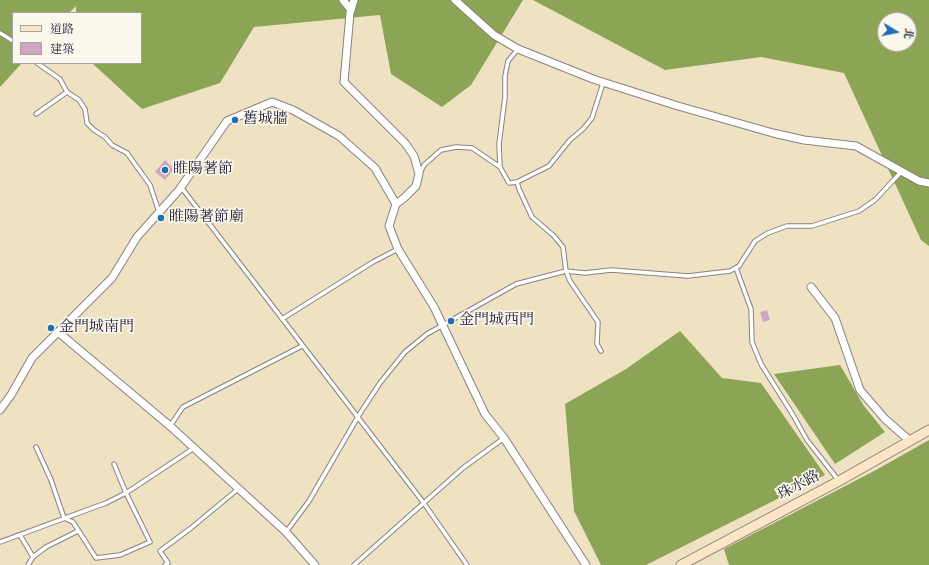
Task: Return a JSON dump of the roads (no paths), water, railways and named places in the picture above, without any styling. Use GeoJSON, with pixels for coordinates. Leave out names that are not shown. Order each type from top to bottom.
{"type":"FeatureCollection","features":[{"type":"Feature","properties":{"kind":"main road","name":"珠水路"},"geometry":{"type":"LineString","coordinates":[[681,565],[839,481],[929,430]]}},
{"type":"Feature","properties":{"kind":"street"},"geometry":{"type":"LineString","coordinates":[[343,0],[351,10]]}},
{"type":"Feature","properties":{"kind":"street"},"geometry":{"type":"LineString","coordinates":[[354,0],[351,10],[344,82],[405,143],[414,156],[419,174],[416,186],[396,204],[389,226],[398,249],[434,307],[485,414],[504,438],[586,565]]}},
{"type":"Feature","properties":{"kind":"street"},"geometry":{"type":"LineString","coordinates":[[455,0],[494,35],[518,49],[603,83],[773,133],[804,140],[856,146],[919,181],[929,183]]}},
{"type":"Feature","properties":{"kind":"street"},"geometry":{"type":"LineString","coordinates":[[0,410],[11,395],[32,358],[112,278],[137,237],[181,187],[227,121],[272,102],[293,110],[339,136],[375,168],[396,204]]}},
{"type":"Feature","properties":{"kind":"street"},"geometry":{"type":"LineString","coordinates":[[811,287],[835,318],[860,390],[885,419],[910,441]]}},
{"type":"Feature","properties":{"kind":"street"},"geometry":{"type":"LineString","coordinates":[[58,332],[170,426],[286,532],[315,565]]}},
{"type":"Feature","properties":{"kind":"lane"},"geometry":{"type":"LineString","coordinates":[[0,33],[12,40]]}},
{"type":"Feature","properties":{"kind":"lane"},"geometry":{"type":"LineString","coordinates":[[500,167],[499,144],[505,97],[505,76],[508,61],[518,49]]}},
{"type":"Feature","properties":{"kind":"lane"},"geometry":{"type":"LineString","coordinates":[[38,64],[60,79],[67,92],[79,100],[85,109],[88,123],[94,130],[105,137],[112,145],[127,153],[150,185],[159,212]]}},
{"type":"Feature","properties":{"kind":"lane"},"geometry":{"type":"LineString","coordinates":[[419,174],[424,165],[441,150],[456,147],[472,148],[500,167],[509,183],[517,182],[549,166],[570,140],[583,129],[592,118],[603,83]]}},
{"type":"Feature","properties":{"kind":"lane"},"geometry":{"type":"LineString","coordinates":[[36,114],[67,92]]}},
{"type":"Feature","properties":{"kind":"lane"},"geometry":{"type":"LineString","coordinates":[[286,532],[308,501],[357,417],[380,383],[405,352],[427,334],[516,284],[566,272],[585,273],[611,270],[688,276],[730,271],[739,266],[756,241],[768,233],[787,226],[812,226],[859,211],[875,200],[902,171]]}},
{"type":"Feature","properties":{"kind":"lane"},"geometry":{"type":"LineString","coordinates":[[517,182],[532,217],[564,247],[566,272],[570,281],[598,322],[597,344],[601,351]]}},
{"type":"Feature","properties":{"kind":"lane"},"geometry":{"type":"LineString","coordinates":[[181,187],[423,502],[467,565]]}},
{"type":"Feature","properties":{"kind":"lane"},"geometry":{"type":"LineString","coordinates":[[282,319],[373,262],[398,249]]}},
{"type":"Feature","properties":{"kind":"lane"},"geometry":{"type":"LineString","coordinates":[[736,268],[751,309],[752,342],[762,364],[793,415],[806,440],[839,481]]}},
{"type":"Feature","properties":{"kind":"lane"},"geometry":{"type":"LineString","coordinates":[[170,426],[183,407],[302,346]]}},
{"type":"Feature","properties":{"kind":"lane"},"geometry":{"type":"LineString","coordinates":[[354,565],[463,468],[504,438]]}},
{"type":"Feature","properties":{"kind":"lane"},"geometry":{"type":"LineString","coordinates":[[36,447],[51,480],[64,518],[73,522],[96,558],[120,555],[150,542],[126,493],[114,464]]}},
{"type":"Feature","properties":{"kind":"lane"},"geometry":{"type":"LineString","coordinates":[[0,542],[106,503],[126,493],[194,448]]}},
{"type":"Feature","properties":{"kind":"lane"},"geometry":{"type":"LineString","coordinates":[[165,565],[168,563],[160,551],[191,528],[238,488]]}},
{"type":"Feature","properties":{"kind":"lane"},"geometry":{"type":"LineString","coordinates":[[28,565],[33,558],[46,547],[78,531]]}},
{"type":"Feature","properties":{"kind":"lane"},"geometry":{"type":"LineString","coordinates":[[20,535],[33,558]]}},
{"type":"Feature","properties":{"kind":"place","name":"舊城牆"},"geometry":{"type":"Point","coordinates":[235,120]}},
{"type":"Feature","properties":{"kind":"place","name":"睢陽著節"},"geometry":{"type":"Point","coordinates":[165,170]}},
{"type":"Feature","properties":{"kind":"place","name":"睢陽著節廟"},"geometry":{"type":"Point","coordinates":[161,218]}},
{"type":"Feature","properties":{"kind":"place","name":"金門城西門"},"geometry":{"type":"Point","coordinates":[451,321]}},
{"type":"Feature","properties":{"kind":"place","name":"金門城南門"},"geometry":{"type":"Point","coordinates":[51,328]}}]}
